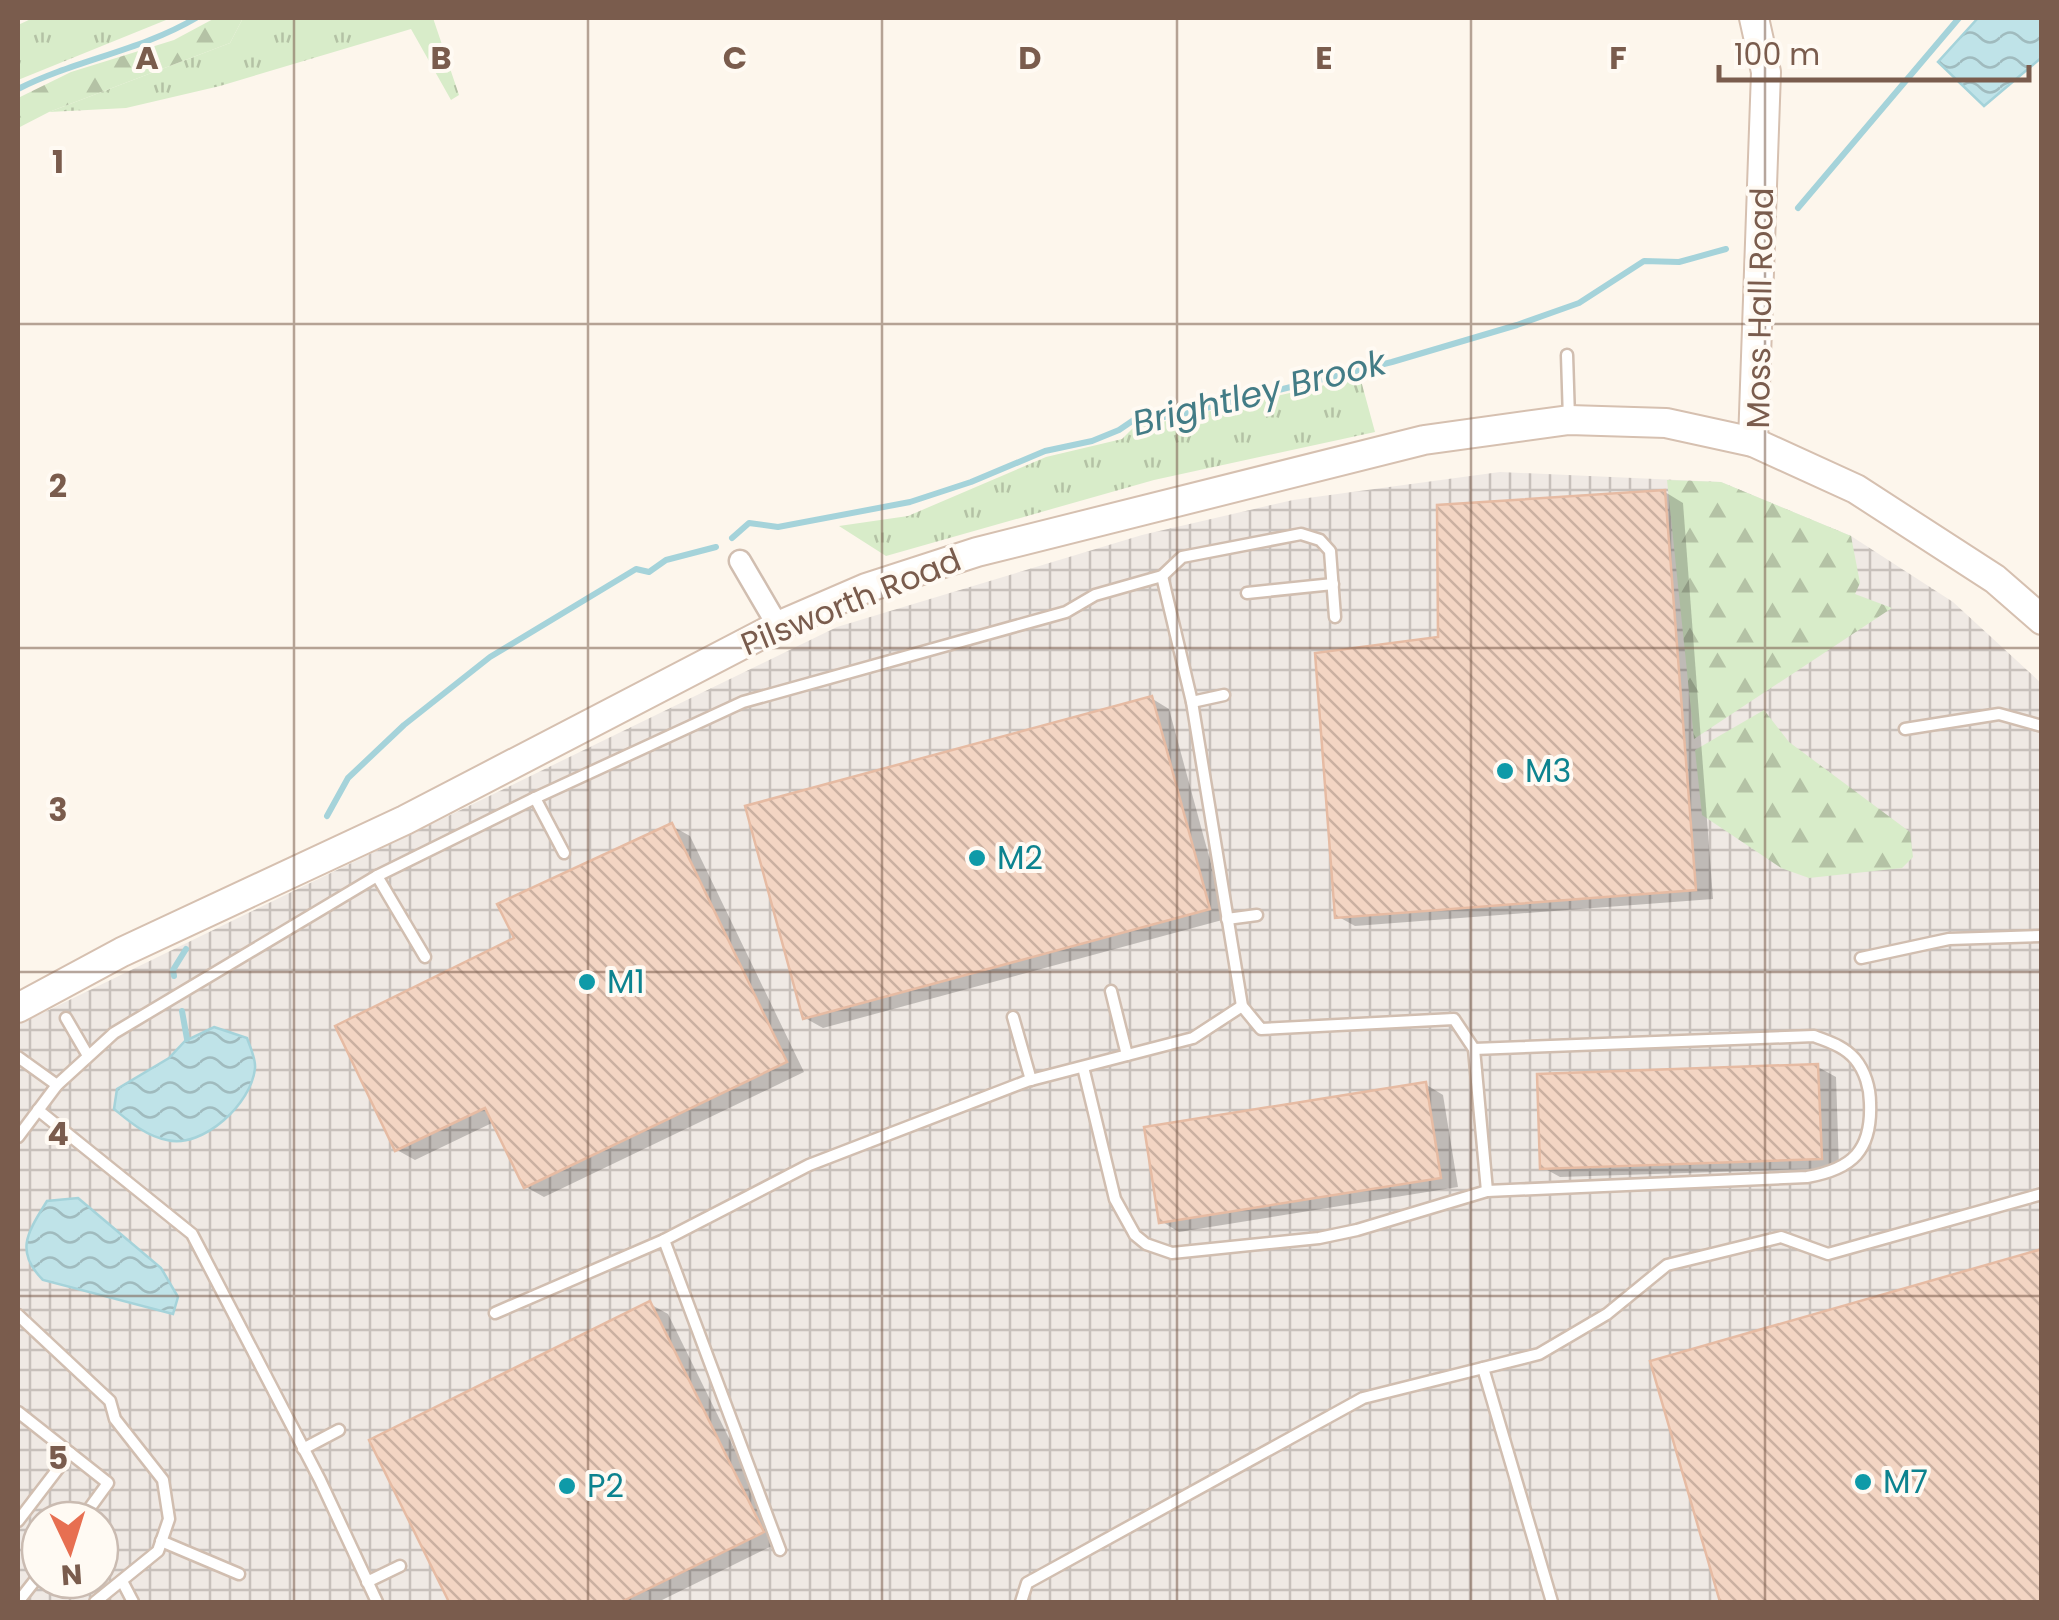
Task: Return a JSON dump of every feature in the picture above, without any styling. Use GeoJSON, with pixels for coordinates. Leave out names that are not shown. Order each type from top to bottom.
{"type":"FeatureCollection","features":[{"type":"Feature","properties":{"kind":"street","name":"Moss Hall Road"},"geometry":{"type":"LineString","coordinates":[[1754,18],[1766,72],[1753,442],[1856,489],[1996,579],[2042,620]]}},
{"type":"Feature","properties":{"kind":"street","name":"Pilsworth Road"},"geometry":{"type":"LineString","coordinates":[[18,1008],[122,952],[406,820],[778,626],[866,588],[977,552],[1392,448],[1488,429],[1569,420],[1666,424],[1753,442]]}},
{"type":"Feature","properties":{"kind":"street"},"geometry":{"type":"LineString","coordinates":[[740,560],[778,626]]}},
{"type":"Feature","properties":{"kind":"lane"},"geometry":{"type":"LineString","coordinates":[[1566,354],[1569,420]]}},
{"type":"Feature","properties":{"kind":"lane"},"geometry":{"type":"LineString","coordinates":[[18,1136],[57,1085],[114,1032],[377,876],[743,702],[1066,612],[1095,595],[1162,576],[1182,557],[1301,534],[1320,540],[1330,551],[1336,617]]}},
{"type":"Feature","properties":{"kind":"lane"},"geometry":{"type":"LineString","coordinates":[[1162,576],[1192,702],[1242,1006],[1261,1029],[1454,1020],[1474,1050],[1487,1191]]}},
{"type":"Feature","properties":{"kind":"lane"},"geometry":{"type":"LineString","coordinates":[[1247,593],[1332,584]]}},
{"type":"Feature","properties":{"kind":"lane"},"geometry":{"type":"LineString","coordinates":[[1192,702],[1224,695]]}},
{"type":"Feature","properties":{"kind":"lane"},"geometry":{"type":"LineString","coordinates":[[1904,729],[1999,714],[2042,726]]}},
{"type":"Feature","properties":{"kind":"lane"},"geometry":{"type":"LineString","coordinates":[[535,798],[564,853]]}},
{"type":"Feature","properties":{"kind":"lane"},"geometry":{"type":"LineString","coordinates":[[377,876],[425,957]]}},
{"type":"Feature","properties":{"kind":"lane"},"geometry":{"type":"LineString","coordinates":[[1227,919],[1256,916]]}},
{"type":"Feature","properties":{"kind":"lane"},"geometry":{"type":"LineString","coordinates":[[1861,958],[1950,939],[2042,936]]}},
{"type":"Feature","properties":{"kind":"lane"},"geometry":{"type":"LineString","coordinates":[[1111,992],[1127,1055]]}},
{"type":"Feature","properties":{"kind":"lane"},"geometry":{"type":"LineString","coordinates":[[494,1314],[664,1240],[809,1164],[1031,1080],[1193,1038],[1242,1006]]}},
{"type":"Feature","properties":{"kind":"lane"},"geometry":{"type":"LineString","coordinates":[[1013,1016],[1031,1080]]}},
{"type":"Feature","properties":{"kind":"lane"},"geometry":{"type":"LineString","coordinates":[[66,1018],[87,1054]]}},
{"type":"Feature","properties":{"kind":"lane"},"geometry":{"type":"LineString","coordinates":[[1082,1066],[1115,1200],[1135,1234],[1161,1251],[1172,1253],[1319,1238],[1487,1191],[1774,1180],[1829,1173],[1860,1152],[1868,1138],[1870,1095],[1865,1076],[1854,1058],[1838,1045],[1814,1036],[1474,1050]]}},
{"type":"Feature","properties":{"kind":"lane"},"geometry":{"type":"LineString","coordinates":[[18,1057],[57,1085]]}},
{"type":"Feature","properties":{"kind":"lane"},"geometry":{"type":"LineString","coordinates":[[38,1110],[192,1234],[303,1448],[377,1602]]}},
{"type":"Feature","properties":{"kind":"lane"},"geometry":{"type":"LineString","coordinates":[[1020,1602],[1027,1584],[1362,1398],[1539,1354],[1607,1314],[1667,1264],[1781,1237],[1828,1254],[2042,1194]]}},
{"type":"Feature","properties":{"kind":"lane"},"geometry":{"type":"LineString","coordinates":[[664,1240],[780,1550]]}},
{"type":"Feature","properties":{"kind":"lane"},"geometry":{"type":"LineString","coordinates":[[18,1315],[110,1401],[115,1418],[163,1480],[169,1518],[158,1551],[95,1602]]}},
{"type":"Feature","properties":{"kind":"lane"},"geometry":{"type":"LineString","coordinates":[[1483,1368],[1552,1602]]}},
{"type":"Feature","properties":{"kind":"lane"},"geometry":{"type":"LineString","coordinates":[[19,1418],[108,1483],[96,1500]]}},
{"type":"Feature","properties":{"kind":"lane"},"geometry":{"type":"LineString","coordinates":[[303,1448],[339,1430]]}},
{"type":"Feature","properties":{"kind":"lane"},"geometry":{"type":"LineString","coordinates":[[18,1521],[70,1454]]}},
{"type":"Feature","properties":{"kind":"lane"},"geometry":{"type":"LineString","coordinates":[[161,1541],[239,1574]]}},
{"type":"Feature","properties":{"kind":"lane"},"geometry":{"type":"LineString","coordinates":[[367,1582],[400,1566]]}},
{"type":"Feature","properties":{"kind":"lane"},"geometry":{"type":"LineString","coordinates":[[122,1581],[133,1602]]}},
{"type":"Feature","properties":{"kind":"shaded area"},"geometry":{"type":"Polygon","coordinates":[[[1500,472],[1721,482],[1851,536],[1953,602],[2041,683],[2041,1602],[18,1602],[18,1025],[837,627],[1142,535],[1293,500],[1500,472]]]}},
{"type":"Feature","properties":{"kind":"green space"},"geometry":{"type":"Polygon","coordinates":[[[33,18],[171,18],[18,80],[18,25],[33,18]]]}},
{"type":"Feature","properties":{"kind":"green space"},"geometry":{"type":"Polygon","coordinates":[[[215,18],[243,18],[230,43],[49,112],[18,128],[18,98],[71,72],[174,40],[215,18]]]}},
{"type":"Feature","properties":{"kind":"green space"},"geometry":{"type":"Polygon","coordinates":[[[243,18],[433,18],[459,95],[451,100],[411,29],[220,86],[126,108],[49,112],[230,43],[243,18]]]}},
{"type":"Feature","properties":{"kind":"green space"},"geometry":{"type":"Polygon","coordinates":[[[1360,377],[1375,432],[1154,480],[886,556],[839,526],[908,516],[1046,457],[1122,439],[1138,423],[1153,424],[1360,377]]]}},
{"type":"Feature","properties":{"kind":"green space"},"geometry":{"type":"Polygon","coordinates":[[[1667,480],[1721,482],[1851,536],[1860,583],[1855,594],[1892,608],[1694,739],[1667,480]]]}},
{"type":"Feature","properties":{"kind":"green space"},"geometry":{"type":"Polygon","coordinates":[[[1764,710],[1789,742],[1910,832],[1913,857],[1902,868],[1809,878],[1781,868],[1702,815],[1695,750],[1764,710]]]}},
{"type":"Feature","properties":{"kind":"water"},"geometry":{"type":"Polygon","coordinates":[[[1978,18],[2041,18],[2041,58],[1984,106],[1938,62],[1978,18]]]}},
{"type":"Feature","properties":{"kind":"water"},"geometry":{"type":"Polygon","coordinates":[[[214,1027],[247,1038],[255,1064],[245,1095],[223,1120],[196,1137],[167,1140],[145,1132],[114,1109],[117,1089],[169,1058],[185,1041],[214,1027]]]}},
{"type":"Feature","properties":{"kind":"water"},"geometry":{"type":"Polygon","coordinates":[[[78,1198],[161,1268],[178,1297],[173,1314],[43,1280],[34,1270],[27,1241],[34,1222],[47,1201],[78,1198]]]}},
{"type":"Feature","properties":{"kind":"building","name":"M3"},"geometry":{"type":"Polygon","coordinates":[[[1665,490],[1696,890],[1335,918],[1315,653],[1438,637],[1437,505],[1665,490]]]}},
{"type":"Feature","properties":{"kind":"building","name":"M2"},"geometry":{"type":"Polygon","coordinates":[[[1152,696],[1210,909],[803,1019],[745,806],[1152,696]]]}},
{"type":"Feature","properties":{"kind":"building","name":"M1"},"geometry":{"type":"Polygon","coordinates":[[[672,823],[787,1062],[524,1188],[485,1108],[395,1151],[335,1026],[514,938],[497,904],[672,823]]]}},
{"type":"Feature","properties":{"kind":"building"},"geometry":{"type":"Polygon","coordinates":[[[1818,1064],[1822,1159],[1540,1169],[1537,1074],[1818,1064]]]}},
{"type":"Feature","properties":{"kind":"building"},"geometry":{"type":"Polygon","coordinates":[[[1426,1082],[1441,1178],[1159,1223],[1144,1127],[1426,1082]]]}},
{"type":"Feature","properties":{"kind":"building","name":"M7"},"geometry":{"type":"Polygon","coordinates":[[[2042,1249],[2042,1602],[1720,1602],[1650,1361],[2042,1249]]]}},
{"type":"Feature","properties":{"kind":"building","name":"P2"},"geometry":{"type":"Polygon","coordinates":[[[650,1301],[764,1532],[621,1602],[449,1602],[369,1440],[650,1301]]]}},
{"type":"Feature","properties":{"kind":"waterway"},"geometry":{"type":"LineString","coordinates":[[18,89],[153,39],[196,18]]}},
{"type":"Feature","properties":{"kind":"waterway","name":"Brightley Brook"},"geometry":{"type":"LineString","coordinates":[[1798,208],[1959,18]]}},
{"type":"Feature","properties":{"kind":"waterway","name":"Brightley Brook"},"geometry":{"type":"LineString","coordinates":[[732,538],[749,523],[778,527],[910,502],[1045,451],[1092,441],[1119,430],[1144,413],[1153,419],[1186,413],[1392,362],[1579,303],[1644,261],[1679,262],[1726,249]]}},
{"type":"Feature","properties":{"kind":"waterway","name":"Brightley Brook"},"geometry":{"type":"LineString","coordinates":[[327,816],[348,778],[404,725],[490,657],[636,569],[649,572],[666,560],[716,547]]}},
{"type":"Feature","properties":{"kind":"waterway","name":"Brightley Brook"},"geometry":{"type":"LineString","coordinates":[[174,976],[173,970],[186,949]]}},
{"type":"Feature","properties":{"kind":"waterway","name":"Brightley Brook"},"geometry":{"type":"LineString","coordinates":[[182,1011],[187,1039]]}},
{"type":"Feature","properties":{"kind":"place","name":"M3"},"geometry":{"type":"Point","coordinates":[1505,771]}},
{"type":"Feature","properties":{"kind":"place","name":"M2"},"geometry":{"type":"Point","coordinates":[977,858]}},
{"type":"Feature","properties":{"kind":"place","name":"M1"},"geometry":{"type":"Point","coordinates":[587,982]}},
{"type":"Feature","properties":{"kind":"place","name":"M7"},"geometry":{"type":"Point","coordinates":[1863,1482]}},
{"type":"Feature","properties":{"kind":"place","name":"P2"},"geometry":{"type":"Point","coordinates":[567,1486]}}]}
